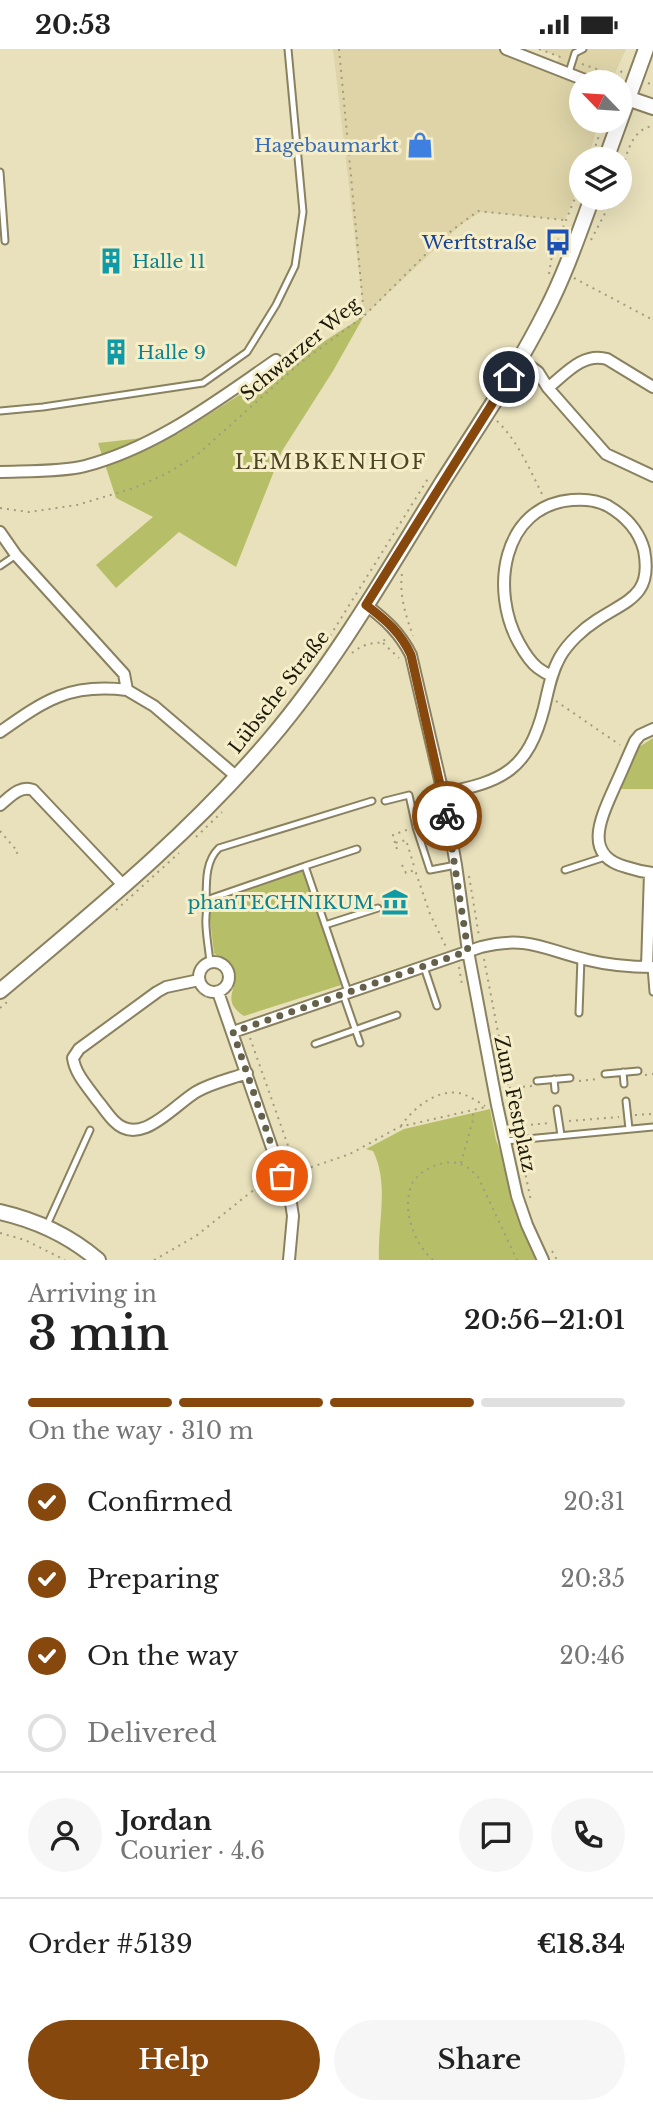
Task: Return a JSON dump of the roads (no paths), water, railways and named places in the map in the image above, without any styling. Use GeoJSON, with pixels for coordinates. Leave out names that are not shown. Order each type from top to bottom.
{"type":"FeatureCollection","features":[{"type":"Feature","properties":{"kind":"street"},"geometry":{"type":"LineString","coordinates":[[506,49],[569,74]]}},
{"type":"Feature","properties":{"kind":"street"},"geometry":{"type":"LineString","coordinates":[[632,78],[646,49]]}},
{"type":"Feature","properties":{"kind":"street"},"geometry":{"type":"LineString","coordinates":[[632,100],[653,107]]}},
{"type":"Feature","properties":{"kind":"street","name":"Lübsche Straße"},"geometry":{"type":"LineString","coordinates":[[0,991],[180,836],[273,736],[317,679],[520,359],[547,310],[587,210]]}},
{"type":"Feature","properties":{"kind":"street"},"geometry":{"type":"LineString","coordinates":[[548,389],[579,363],[599,356],[653,387]]}},
{"type":"Feature","properties":{"kind":"street"},"geometry":{"type":"LineString","coordinates":[[520,359],[538,372],[548,389],[606,454],[653,477]]}},
{"type":"Feature","properties":{"kind":"street"},"geometry":{"type":"LineString","coordinates":[[0,472],[83,467],[139,447],[194,417],[276,360]]}},
{"type":"Feature","properties":{"kind":"street"},"geometry":{"type":"LineString","coordinates":[[449,792],[491,782],[514,767],[525,755],[535,737],[560,657],[580,633],[598,619],[629,602],[642,590],[647,570],[643,547],[632,526],[606,506],[587,500],[565,500],[547,506],[530,518],[513,540],[504,565],[508,617],[516,638],[538,669],[552,676]]}},
{"type":"Feature","properties":{"kind":"street"},"geometry":{"type":"LineString","coordinates":[[0,532],[16,555],[124,674],[127,690]]}},
{"type":"Feature","properties":{"kind":"street"},"geometry":{"type":"LineString","coordinates":[[642,590],[653,596]]}},
{"type":"Feature","properties":{"kind":"street","name":"Zum Festplatz"},"geometry":{"type":"LineString","coordinates":[[366,605],[394,627],[404,639],[411,655],[449,792],[468,951],[497,1105],[517,1196],[543,1260]]}},
{"type":"Feature","properties":{"kind":"street"},"geometry":{"type":"LineString","coordinates":[[0,732],[39,705],[71,691],[101,687],[127,690],[154,706],[237,777]]}},
{"type":"Feature","properties":{"kind":"street"},"geometry":{"type":"LineString","coordinates":[[233,1032],[468,951],[500,943],[524,942],[603,963],[650,967],[652,873],[616,864],[605,857],[599,844],[599,828],[630,752],[640,735],[653,729]]}},
{"type":"Feature","properties":{"kind":"street"},"geometry":{"type":"LineString","coordinates":[[0,805],[21,789],[33,790],[124,886]]}},
{"type":"Feature","properties":{"kind":"street"},"geometry":{"type":"LineString","coordinates":[[215,961],[229,973],[226,987],[212,992],[205,989],[199,980],[204,966],[215,961]]}},
{"type":"Feature","properties":{"kind":"street"},"geometry":{"type":"LineString","coordinates":[[199,980],[166,987],[157,992],[79,1049],[73,1058],[76,1068],[114,1122],[124,1129],[136,1131],[149,1127],[200,1090],[247,1073]]}},
{"type":"Feature","properties":{"kind":"street"},"geometry":{"type":"LineString","coordinates":[[218,992],[291,1203],[293,1216],[289,1260]]}},
{"type":"Feature","properties":{"kind":"street"},"geometry":{"type":"LineString","coordinates":[[0,1212],[46,1228],[70,1240],[98,1260]]}},
{"type":"Feature","properties":{"kind":"lane"},"geometry":{"type":"LineString","coordinates":[[0,411],[69,404],[203,383],[247,352],[276,305],[295,265],[303,212],[288,49]]}},
{"type":"Feature","properties":{"kind":"lane"},"geometry":{"type":"LineString","coordinates":[[570,70],[575,53],[583,49]]}},
{"type":"Feature","properties":{"kind":"lane"},"geometry":{"type":"LineString","coordinates":[[0,172],[5,241]]}},
{"type":"Feature","properties":{"kind":"lane"},"geometry":{"type":"LineString","coordinates":[[0,566],[16,555]]}},
{"type":"Feature","properties":{"kind":"lane"},"geometry":{"type":"LineString","coordinates":[[385,801],[409,795],[430,870],[456,865]]}},
{"type":"Feature","properties":{"kind":"lane"},"geometry":{"type":"LineString","coordinates":[[215,961],[206,908],[209,867],[211,858],[219,848],[372,801]]}},
{"type":"Feature","properties":{"kind":"lane"},"geometry":{"type":"LineString","coordinates":[[206,908],[212,898],[357,849]]}},
{"type":"Feature","properties":{"kind":"lane"},"geometry":{"type":"LineString","coordinates":[[565,870],[605,857]]}},
{"type":"Feature","properties":{"kind":"lane"},"geometry":{"type":"LineString","coordinates":[[305,866],[326,925],[360,1043]]}},
{"type":"Feature","properties":{"kind":"lane"},"geometry":{"type":"LineString","coordinates":[[326,925],[378,908]]}},
{"type":"Feature","properties":{"kind":"lane"},"geometry":{"type":"LineString","coordinates":[[579,1013],[581,958]]}},
{"type":"Feature","properties":{"kind":"lane"},"geometry":{"type":"LineString","coordinates":[[424,967],[437,1006]]}},
{"type":"Feature","properties":{"kind":"lane"},"geometry":{"type":"LineString","coordinates":[[650,967],[653,992]]}},
{"type":"Feature","properties":{"kind":"lane"},"geometry":{"type":"LineString","coordinates":[[315,1044],[397,1015]]}},
{"type":"Feature","properties":{"kind":"lane"},"geometry":{"type":"LineString","coordinates":[[605,1074],[623,1078],[638,1071]]}},
{"type":"Feature","properties":{"kind":"lane"},"geometry":{"type":"LineString","coordinates":[[537,1081],[555,1084],[570,1078]]}},
{"type":"Feature","properties":{"kind":"lane"},"geometry":{"type":"LineString","coordinates":[[626,1101],[629,1129]]}},
{"type":"Feature","properties":{"kind":"lane"},"geometry":{"type":"LineString","coordinates":[[557,1109],[561,1135]]}},
{"type":"Feature","properties":{"kind":"lane"},"geometry":{"type":"LineString","coordinates":[[505,1141],[653,1127]]}},
{"type":"Feature","properties":{"kind":"lane"},"geometry":{"type":"LineString","coordinates":[[46,1228],[90,1130]]}},
{"type":"Feature","properties":{"kind":"place","name":"Hagebaumarkt"},"geometry":{"type":"Point","coordinates":[420,145]}},
{"type":"Feature","properties":{"kind":"place","name":"Werftstraße"},"geometry":{"type":"Point","coordinates":[558,242]}},
{"type":"Feature","properties":{"kind":"place","name":"Halle 11"},"geometry":{"type":"Point","coordinates":[111,261]}},
{"type":"Feature","properties":{"kind":"place","name":"Halle 9"},"geometry":{"type":"Point","coordinates":[116,352]}},
{"type":"Feature","properties":{"kind":"place","name":"phanTECHNIKUM"},"geometry":{"type":"Point","coordinates":[395,902]}},
{"type":"Feature","properties":{"kind":"district","name":"LEMBKENHOF"},"geometry":{"type":"Point","coordinates":[331,462]}}]}
